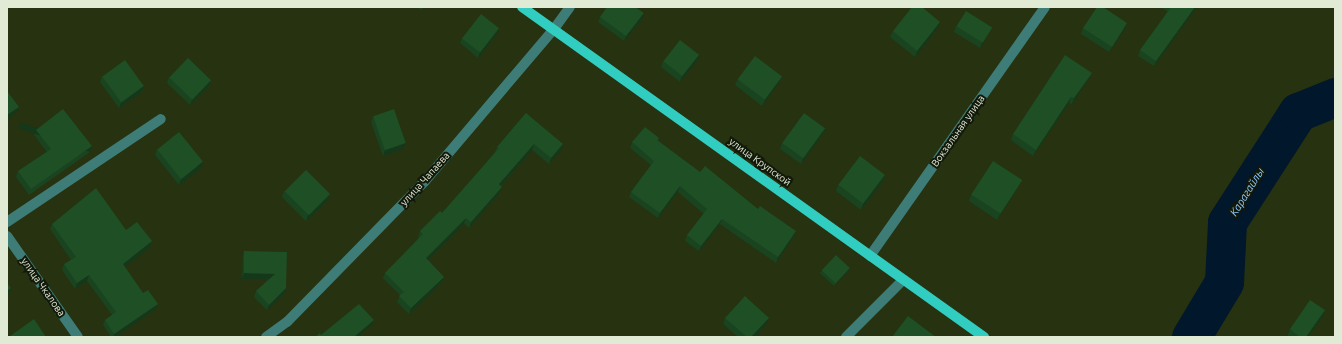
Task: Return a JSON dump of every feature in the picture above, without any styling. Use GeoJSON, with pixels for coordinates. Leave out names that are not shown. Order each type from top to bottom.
{"type":"FeatureCollection","features":[{"type":"Feature","properties":{"kind":"main road","name":"улица Крупской"},"geometry":{"type":"LineString","coordinates":[[522,7],[984,337]]}},
{"type":"Feature","properties":{"kind":"street","name":"улица Чапаева"},"geometry":{"type":"LineString","coordinates":[[266,337],[287,322],[425,181],[554,29],[570,7]]}},
{"type":"Feature","properties":{"kind":"street","name":"Вокзальная улица"},"geometry":{"type":"LineString","coordinates":[[870,256],[1045,7]]}},
{"type":"Feature","properties":{"kind":"street"},"geometry":{"type":"LineString","coordinates":[[7,222],[161,119]]}},
{"type":"Feature","properties":{"kind":"street","name":"улица Чкалова"},"geometry":{"type":"LineString","coordinates":[[7,236],[78,337]]}},
{"type":"Feature","properties":{"kind":"street"},"geometry":{"type":"LineString","coordinates":[[846,337],[903,280]]}},
{"type":"Feature","properties":{"kind":"building"},"geometry":{"type":"Polygon","coordinates":[[[607,7],[635,7],[644,13],[626,36],[600,17],[607,7]]]}},
{"type":"Feature","properties":{"kind":"building"},"geometry":{"type":"Polygon","coordinates":[[[912,7],[922,7],[940,22],[917,51],[893,31],[912,7]]]}},
{"type":"Feature","properties":{"kind":"building"},"geometry":{"type":"Polygon","coordinates":[[[1097,7],[1103,7],[1127,23],[1112,47],[1083,28],[1097,7]]]}},
{"type":"Feature","properties":{"kind":"building"},"geometry":{"type":"Polygon","coordinates":[[[1171,7],[1195,7],[1156,61],[1140,50],[1171,7]]]}},
{"type":"Feature","properties":{"kind":"building"},"geometry":{"type":"Polygon","coordinates":[[[966,11],[992,27],[983,43],[956,26],[966,11]]]}},
{"type":"Feature","properties":{"kind":"building"},"geometry":{"type":"Polygon","coordinates":[[[481,14],[499,28],[480,53],[462,38],[481,14]]]}},
{"type":"Feature","properties":{"kind":"building"},"geometry":{"type":"Polygon","coordinates":[[[680,40],[699,55],[682,76],[663,61],[680,40]]]}},
{"type":"Feature","properties":{"kind":"building"},"geometry":{"type":"Polygon","coordinates":[[[1065,55],[1092,73],[1074,98],[1071,97],[1036,150],[1013,134],[1065,55]]]}},
{"type":"Feature","properties":{"kind":"building"},"geometry":{"type":"Polygon","coordinates":[[[755,56],[782,76],[765,100],[738,79],[755,56]]]}},
{"type":"Feature","properties":{"kind":"building"},"geometry":{"type":"Polygon","coordinates":[[[188,58],[211,80],[192,100],[169,77],[188,58]]]}},
{"type":"Feature","properties":{"kind":"building"},"geometry":{"type":"Polygon","coordinates":[[[125,60],[144,86],[121,102],[102,76],[125,60]]]}},
{"type":"Feature","properties":{"kind":"building"},"geometry":{"type":"Polygon","coordinates":[[[7,91],[19,107],[7,115],[7,91]]]}},
{"type":"Feature","properties":{"kind":"building"},"geometry":{"type":"Polygon","coordinates":[[[63,109],[92,146],[31,189],[18,171],[51,149],[36,130],[63,109]]]}},
{"type":"Feature","properties":{"kind":"building"},"geometry":{"type":"Polygon","coordinates":[[[394,109],[406,143],[385,150],[373,116],[394,109]]]}},
{"type":"Feature","properties":{"kind":"building"},"geometry":{"type":"Polygon","coordinates":[[[526,113],[563,144],[551,158],[534,144],[499,184],[502,187],[471,222],[466,218],[426,258],[444,277],[411,308],[399,296],[404,292],[385,273],[423,234],[420,231],[440,211],[442,213],[499,148],[497,147],[526,113]]]}},
{"type":"Feature","properties":{"kind":"building"},"geometry":{"type":"Polygon","coordinates":[[[804,113],[825,128],[803,158],[782,143],[804,113]]]}},
{"type":"Feature","properties":{"kind":"building"},"geometry":{"type":"Polygon","coordinates":[[[645,127],[659,138],[657,140],[700,172],[705,166],[758,209],[760,206],[796,231],[778,257],[722,219],[701,246],[687,235],[707,209],[680,186],[660,213],[631,192],[654,161],[632,142],[645,127]]]}},
{"type":"Feature","properties":{"kind":"building"},"geometry":{"type":"Polygon","coordinates":[[[179,132],[203,162],[181,179],[157,150],[179,132]]]}},
{"type":"Feature","properties":{"kind":"building"},"geometry":{"type":"Polygon","coordinates":[[[860,156],[885,175],[863,203],[838,185],[860,156]]]}},
{"type":"Feature","properties":{"kind":"building"},"geometry":{"type":"Polygon","coordinates":[[[993,161],[1022,180],[1001,214],[971,195],[993,161]]]}},
{"type":"Feature","properties":{"kind":"building"},"geometry":{"type":"Polygon","coordinates":[[[306,170],[330,194],[309,215],[285,191],[306,170]]]}},
{"type":"Feature","properties":{"kind":"building"},"geometry":{"type":"Polygon","coordinates":[[[96,188],[126,230],[137,222],[152,241],[123,264],[143,293],[148,290],[158,304],[114,334],[105,320],[116,312],[89,275],[77,283],[64,264],[76,257],[52,224],[96,188]]]}},
{"type":"Feature","properties":{"kind":"building"},"geometry":{"type":"Polygon","coordinates":[[[244,251],[287,252],[286,288],[269,305],[256,291],[275,274],[244,273],[244,251]]]}},
{"type":"Feature","properties":{"kind":"building"},"geometry":{"type":"Polygon","coordinates":[[[836,255],[850,268],[836,283],[822,270],[836,255]]]}},
{"type":"Feature","properties":{"kind":"building"},"geometry":{"type":"Polygon","coordinates":[[[7,283],[11,288],[7,291],[7,283]]]}},
{"type":"Feature","properties":{"kind":"building"},"geometry":{"type":"Polygon","coordinates":[[[745,296],[769,318],[751,337],[747,337],[725,318],[745,296]]]}},
{"type":"Feature","properties":{"kind":"building"},"geometry":{"type":"Polygon","coordinates":[[[1310,300],[1325,310],[1306,337],[1300,337],[1290,329],[1310,300]]]}},
{"type":"Feature","properties":{"kind":"building"},"geometry":{"type":"Polygon","coordinates":[[[359,304],[374,320],[354,337],[315,337],[320,333],[321,335],[359,304]]]}},
{"type":"Feature","properties":{"kind":"building"},"geometry":{"type":"Polygon","coordinates":[[[908,316],[936,337],[892,337],[908,316]]]}},
{"type":"Feature","properties":{"kind":"building"},"geometry":{"type":"Polygon","coordinates":[[[34,319],[46,337],[10,337],[10,336],[34,319]]]}},
{"type":"Feature","properties":{"kind":"waterway","name":"Карагайлы"},"geometry":{"type":"LineString","coordinates":[[1191,337],[1224,282],[1227,222],[1298,112],[1335,97]]}}]}
